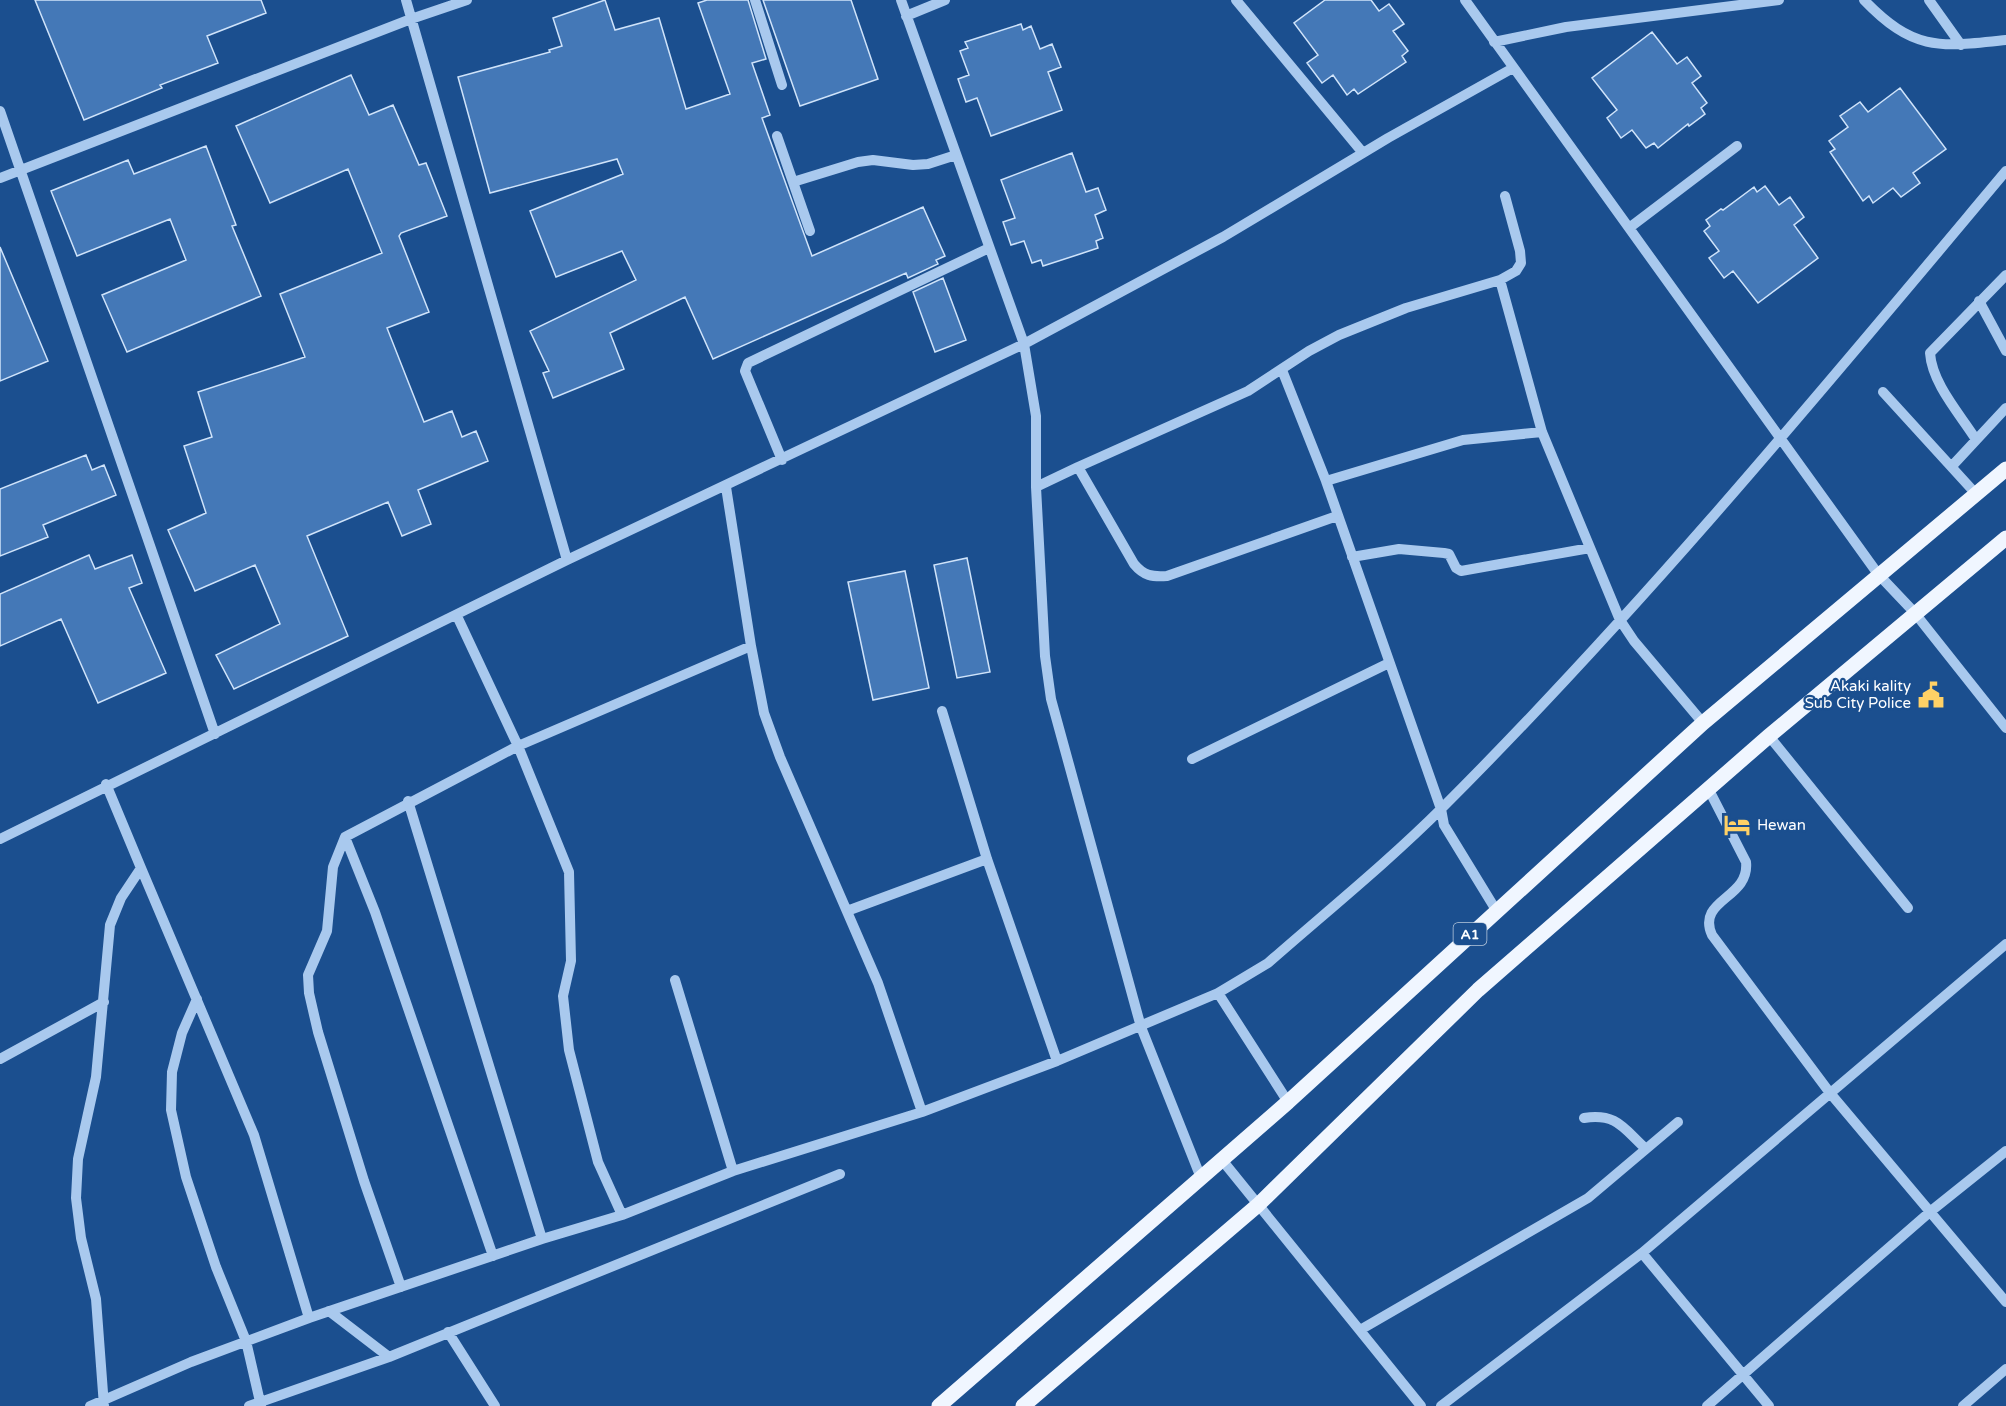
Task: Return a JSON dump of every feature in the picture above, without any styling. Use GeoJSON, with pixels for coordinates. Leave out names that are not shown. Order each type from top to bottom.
{"type":"FeatureCollection","features":[{"type":"Feature","properties":{"kind":"main road","name":"A1"},"geometry":{"type":"LineString","coordinates":[[939,1406],[1288,1102],[1703,723],[2006,469]]}},
{"type":"Feature","properties":{"kind":"main road"},"geometry":{"type":"LineString","coordinates":[[1023,1406],[1258,1205],[1478,990],[1709,790],[1769,735],[1914,612],[2006,538]]}},
{"type":"Feature","properties":{"kind":"street"},"geometry":{"type":"LineString","coordinates":[[406,0],[567,560]]}},
{"type":"Feature","properties":{"kind":"street"},"geometry":{"type":"LineString","coordinates":[[0,178],[411,19],[466,0]]}},
{"type":"Feature","properties":{"kind":"street"},"geometry":{"type":"LineString","coordinates":[[756,0],[782,85]]}},
{"type":"Feature","properties":{"kind":"street"},"geometry":{"type":"LineString","coordinates":[[901,0],[1024,344],[1036,416],[1036,487],[1045,656],[1051,699],[1141,1027],[1201,1178]]}},
{"type":"Feature","properties":{"kind":"street"},"geometry":{"type":"LineString","coordinates":[[906,16],[945,0]]}},
{"type":"Feature","properties":{"kind":"street"},"geometry":{"type":"LineString","coordinates":[[1236,0],[1363,153]]}},
{"type":"Feature","properties":{"kind":"street"},"geometry":{"type":"LineString","coordinates":[[1465,0],[1878,574],[1914,612],[2006,728]]}},
{"type":"Feature","properties":{"kind":"street"},"geometry":{"type":"LineString","coordinates":[[1494,42],[1566,27],[1779,0]]}},
{"type":"Feature","properties":{"kind":"street"},"geometry":{"type":"LineString","coordinates":[[1864,0],[1894,26],[1917,41],[1937,46],[2006,40]]}},
{"type":"Feature","properties":{"kind":"street"},"geometry":{"type":"LineString","coordinates":[[1929,0],[1960,45]]}},
{"type":"Feature","properties":{"kind":"street"},"geometry":{"type":"LineString","coordinates":[[0,839],[106,784],[215,734],[567,560],[726,487],[1024,344],[1223,237],[1363,153],[1513,68]]}},
{"type":"Feature","properties":{"kind":"street"},"geometry":{"type":"LineString","coordinates":[[0,111],[215,734]]}},
{"type":"Feature","properties":{"kind":"street"},"geometry":{"type":"LineString","coordinates":[[777,136],[810,231]]}},
{"type":"Feature","properties":{"kind":"street"},"geometry":{"type":"LineString","coordinates":[[1629,228],[1737,146]]}},
{"type":"Feature","properties":{"kind":"street"},"geometry":{"type":"LineString","coordinates":[[793,182],[858,162],[873,160],[913,165],[928,164],[956,155]]}},
{"type":"Feature","properties":{"kind":"street"},"geometry":{"type":"LineString","coordinates":[[90,1406],[103,1403],[246,1341],[309,1318],[542,1239],[622,1215],[733,1171],[922,1112],[1141,1027],[1218,993],[1268,963],[1441,808],[1620,620],[1782,438],[2006,171]]}},
{"type":"Feature","properties":{"kind":"street"},"geometry":{"type":"LineString","coordinates":[[1036,487],[1248,391],[1309,351],[1339,335],[1406,308],[1500,280],[1516,272],[1521,263],[1505,196]]}},
{"type":"Feature","properties":{"kind":"street"},"geometry":{"type":"LineString","coordinates":[[782,460],[745,371],[748,363],[989,248]]}},
{"type":"Feature","properties":{"kind":"street"},"geometry":{"type":"LineString","coordinates":[[1976,438],[1937,378],[1931,366],[1930,353],[2006,275]]}},
{"type":"Feature","properties":{"kind":"street"},"geometry":{"type":"LineString","coordinates":[[1500,280],[1542,432],[1620,620],[1634,641],[1703,723]]}},
{"type":"Feature","properties":{"kind":"street"},"geometry":{"type":"LineString","coordinates":[[1979,301],[2006,351]]}},
{"type":"Feature","properties":{"kind":"street"},"geometry":{"type":"LineString","coordinates":[[1282,370],[1326,481],[1441,808],[1444,825],[1496,910]]}},
{"type":"Feature","properties":{"kind":"street"},"geometry":{"type":"LineString","coordinates":[[1882,392],[1977,495]]}},
{"type":"Feature","properties":{"kind":"street"},"geometry":{"type":"LineString","coordinates":[[1952,466],[2006,408]]}},
{"type":"Feature","properties":{"kind":"street"},"geometry":{"type":"LineString","coordinates":[[1326,481],[1463,440],[1542,432]]}},
{"type":"Feature","properties":{"kind":"street"},"geometry":{"type":"LineString","coordinates":[[1078,467],[1134,564],[1142,573],[1153,577],[1167,576],[1337,516]]}},
{"type":"Feature","properties":{"kind":"street"},"geometry":{"type":"LineString","coordinates":[[726,487],[751,646],[764,712],[780,757],[878,983],[922,1112]]}},
{"type":"Feature","properties":{"kind":"street"},"geometry":{"type":"LineString","coordinates":[[1352,557],[1399,549],[1444,553],[1449,554],[1456,568],[1461,571],[1590,548]]}},
{"type":"Feature","properties":{"kind":"street"},"geometry":{"type":"LineString","coordinates":[[457,616],[518,746],[570,872],[571,961],[563,996],[569,1050],[598,1162],[622,1215]]}},
{"type":"Feature","properties":{"kind":"street"},"geometry":{"type":"LineString","coordinates":[[401,1287],[364,1181],[318,1032],[309,993],[308,975],[327,931],[333,867],[345,837],[408,801],[518,746],[751,646]]}},
{"type":"Feature","properties":{"kind":"street"},"geometry":{"type":"LineString","coordinates":[[1192,759],[1389,663]]}},
{"type":"Feature","properties":{"kind":"street"},"geometry":{"type":"LineString","coordinates":[[942,711],[987,859],[1057,1061]]}},
{"type":"Feature","properties":{"kind":"street"},"geometry":{"type":"LineString","coordinates":[[1769,735],[1908,909]]}},
{"type":"Feature","properties":{"kind":"street"},"geometry":{"type":"LineString","coordinates":[[106,784],[254,1135],[309,1318]]}},
{"type":"Feature","properties":{"kind":"street"},"geometry":{"type":"LineString","coordinates":[[1709,790],[1746,862],[1747,874],[1742,883],[1709,914],[1707,923],[1712,935],[1830,1094],[2006,1302]]}},
{"type":"Feature","properties":{"kind":"street"},"geometry":{"type":"LineString","coordinates":[[408,801],[542,1239]]}},
{"type":"Feature","properties":{"kind":"street"},"geometry":{"type":"LineString","coordinates":[[345,837],[375,912],[492,1256]]}},
{"type":"Feature","properties":{"kind":"street"},"geometry":{"type":"LineString","coordinates":[[847,911],[987,859]]}},
{"type":"Feature","properties":{"kind":"street"},"geometry":{"type":"LineString","coordinates":[[103,1403],[100,1328],[96,1299],[81,1238],[76,1198],[78,1159],[96,1077],[110,925],[121,898],[141,868]]}},
{"type":"Feature","properties":{"kind":"street"},"geometry":{"type":"LineString","coordinates":[[1441,1406],[1642,1253],[2006,944]]}},
{"type":"Feature","properties":{"kind":"street"},"geometry":{"type":"LineString","coordinates":[[675,980],[733,1171]]}},
{"type":"Feature","properties":{"kind":"street"},"geometry":{"type":"LineString","coordinates":[[1218,993],[1288,1102]]}},
{"type":"Feature","properties":{"kind":"street"},"geometry":{"type":"LineString","coordinates":[[197,999],[182,1033],[171,1072],[171,1110],[186,1177],[216,1267],[246,1341],[256,1405],[389,1357],[840,1174]]}},
{"type":"Feature","properties":{"kind":"street"},"geometry":{"type":"LineString","coordinates":[[0,1059],[104,1002]]}},
{"type":"Feature","properties":{"kind":"street"},"geometry":{"type":"LineString","coordinates":[[1584,1118],[1602,1115],[1611,1118],[1646,1149]]}},
{"type":"Feature","properties":{"kind":"street"},"geometry":{"type":"LineString","coordinates":[[1359,1330],[1573,1207],[1678,1122]]}},
{"type":"Feature","properties":{"kind":"street"},"geometry":{"type":"LineString","coordinates":[[1707,1406],[1931,1211],[2006,1151]]}},
{"type":"Feature","properties":{"kind":"street"},"geometry":{"type":"LineString","coordinates":[[1222,1160],[1421,1406]]}},
{"type":"Feature","properties":{"kind":"street"},"geometry":{"type":"LineString","coordinates":[[1642,1253],[1769,1406]]}},
{"type":"Feature","properties":{"kind":"street"},"geometry":{"type":"LineString","coordinates":[[329,1311],[389,1357]]}},
{"type":"Feature","properties":{"kind":"street"},"geometry":{"type":"LineString","coordinates":[[448,1332],[495,1406]]}},
{"type":"Feature","properties":{"kind":"street"},"geometry":{"type":"LineString","coordinates":[[1963,1406],[2006,1369]]}},
{"type":"Feature","properties":{"kind":"building"},"geometry":{"type":"Polygon","coordinates":[[[35,0],[261,0],[266,13],[207,36],[218,63],[160,85],[162,88],[84,120],[35,0]]]}},
{"type":"Feature","properties":{"kind":"building"},"geometry":{"type":"Polygon","coordinates":[[[605,0],[615,30],[659,18],[686,109],[730,94],[698,3],[707,0],[748,0],[766,59],[752,63],[770,115],[762,118],[812,256],[923,207],[945,256],[936,260],[938,264],[908,278],[906,273],[713,359],[685,297],[610,333],[624,369],[553,398],[543,373],[549,371],[530,331],[636,280],[622,251],[556,277],[530,211],[623,174],[617,159],[490,193],[458,77],[550,52],[549,50],[562,46],[553,18],[605,0]]]}},
{"type":"Feature","properties":{"kind":"building"},"geometry":{"type":"Polygon","coordinates":[[[763,0],[851,0],[878,79],[800,106],[763,0]]]}},
{"type":"Feature","properties":{"kind":"building"},"geometry":{"type":"Polygon","coordinates":[[[1325,0],[1371,0],[1379,11],[1389,4],[1404,24],[1393,31],[1408,51],[1402,56],[1406,62],[1358,94],[1354,89],[1347,95],[1333,75],[1322,83],[1307,63],[1318,55],[1294,23],[1325,0]]]}},
{"type":"Feature","properties":{"kind":"building"},"geometry":{"type":"Polygon","coordinates":[[[1021,24],[1023,30],[1031,26],[1040,49],[1052,44],[1061,67],[1048,72],[1062,110],[991,136],[977,98],[966,102],[958,79],[969,75],[960,51],[968,48],[965,42],[1021,24]]]}},
{"type":"Feature","properties":{"kind":"building"},"geometry":{"type":"Polygon","coordinates":[[[1652,32],[1677,64],[1687,57],[1701,76],[1692,83],[1707,103],[1701,108],[1705,114],[1689,126],[1688,124],[1658,148],[1654,143],[1646,148],[1632,130],[1621,138],[1607,118],[1617,110],[1592,78],[1652,32]]]}},
{"type":"Feature","properties":{"kind":"building"},"geometry":{"type":"Polygon","coordinates":[[[351,75],[369,115],[393,105],[419,165],[426,163],[447,216],[401,233],[399,236],[429,312],[387,328],[424,422],[452,411],[462,437],[476,431],[488,461],[418,490],[431,524],[402,536],[388,502],[307,536],[348,636],[234,689],[216,655],[280,624],[255,565],[195,591],[168,530],[206,513],[184,446],[212,437],[198,392],[305,357],[280,294],[382,253],[348,169],[270,203],[236,126],[351,75]]]}},
{"type":"Feature","properties":{"kind":"building"},"geometry":{"type":"Polygon","coordinates":[[[1900,88],[1946,149],[1913,173],[1920,183],[1901,197],[1893,188],[1873,203],[1869,196],[1863,201],[1830,152],[1835,149],[1829,141],[1848,127],[1840,116],[1860,102],[1868,112],[1900,88]]]}},
{"type":"Feature","properties":{"kind":"building"},"geometry":{"type":"Polygon","coordinates":[[[206,146],[236,225],[232,226],[261,296],[127,352],[102,295],[186,260],[170,219],[77,256],[51,191],[128,160],[134,174],[206,146]]]}},
{"type":"Feature","properties":{"kind":"building"},"geometry":{"type":"Polygon","coordinates":[[[1072,153],[1086,192],[1098,188],[1106,210],[1095,215],[1103,238],[1096,241],[1098,248],[1043,266],[1041,260],[1032,263],[1024,241],[1011,245],[1003,222],[1015,218],[1001,180],[1072,153]]]}},
{"type":"Feature","properties":{"kind":"building"},"geometry":{"type":"Polygon","coordinates":[[[1765,186],[1779,205],[1790,197],[1804,217],[1794,225],[1818,258],[1758,303],[1733,271],[1724,278],[1709,258],[1719,251],[1704,231],[1710,226],[1706,220],[1754,187],[1757,192],[1765,186]]]}},
{"type":"Feature","properties":{"kind":"building"},"geometry":{"type":"Polygon","coordinates":[[[0,247],[48,361],[0,381],[0,247]]]}},
{"type":"Feature","properties":{"kind":"building"},"geometry":{"type":"Polygon","coordinates":[[[943,278],[966,340],[935,352],[913,292],[943,278]]]}},
{"type":"Feature","properties":{"kind":"building"},"geometry":{"type":"Polygon","coordinates":[[[86,455],[92,470],[104,465],[116,495],[43,525],[48,537],[0,556],[0,489],[86,455]]]}},
{"type":"Feature","properties":{"kind":"building"},"geometry":{"type":"Polygon","coordinates":[[[89,555],[95,569],[132,555],[142,583],[129,588],[166,673],[98,703],[61,619],[0,646],[0,594],[89,555]]]}},
{"type":"Feature","properties":{"kind":"building"},"geometry":{"type":"Polygon","coordinates":[[[967,558],[990,672],[957,678],[934,565],[967,558]]]}},
{"type":"Feature","properties":{"kind":"building"},"geometry":{"type":"Polygon","coordinates":[[[905,571],[929,688],[873,700],[848,582],[905,571]]]}},
{"type":"Feature","properties":{"kind":"place","name":"Akaki kality Sub City Police"},"geometry":{"type":"Point","coordinates":[1931,695]}},
{"type":"Feature","properties":{"kind":"place","name":"Hewan"},"geometry":{"type":"Point","coordinates":[1737,825]}}]}
